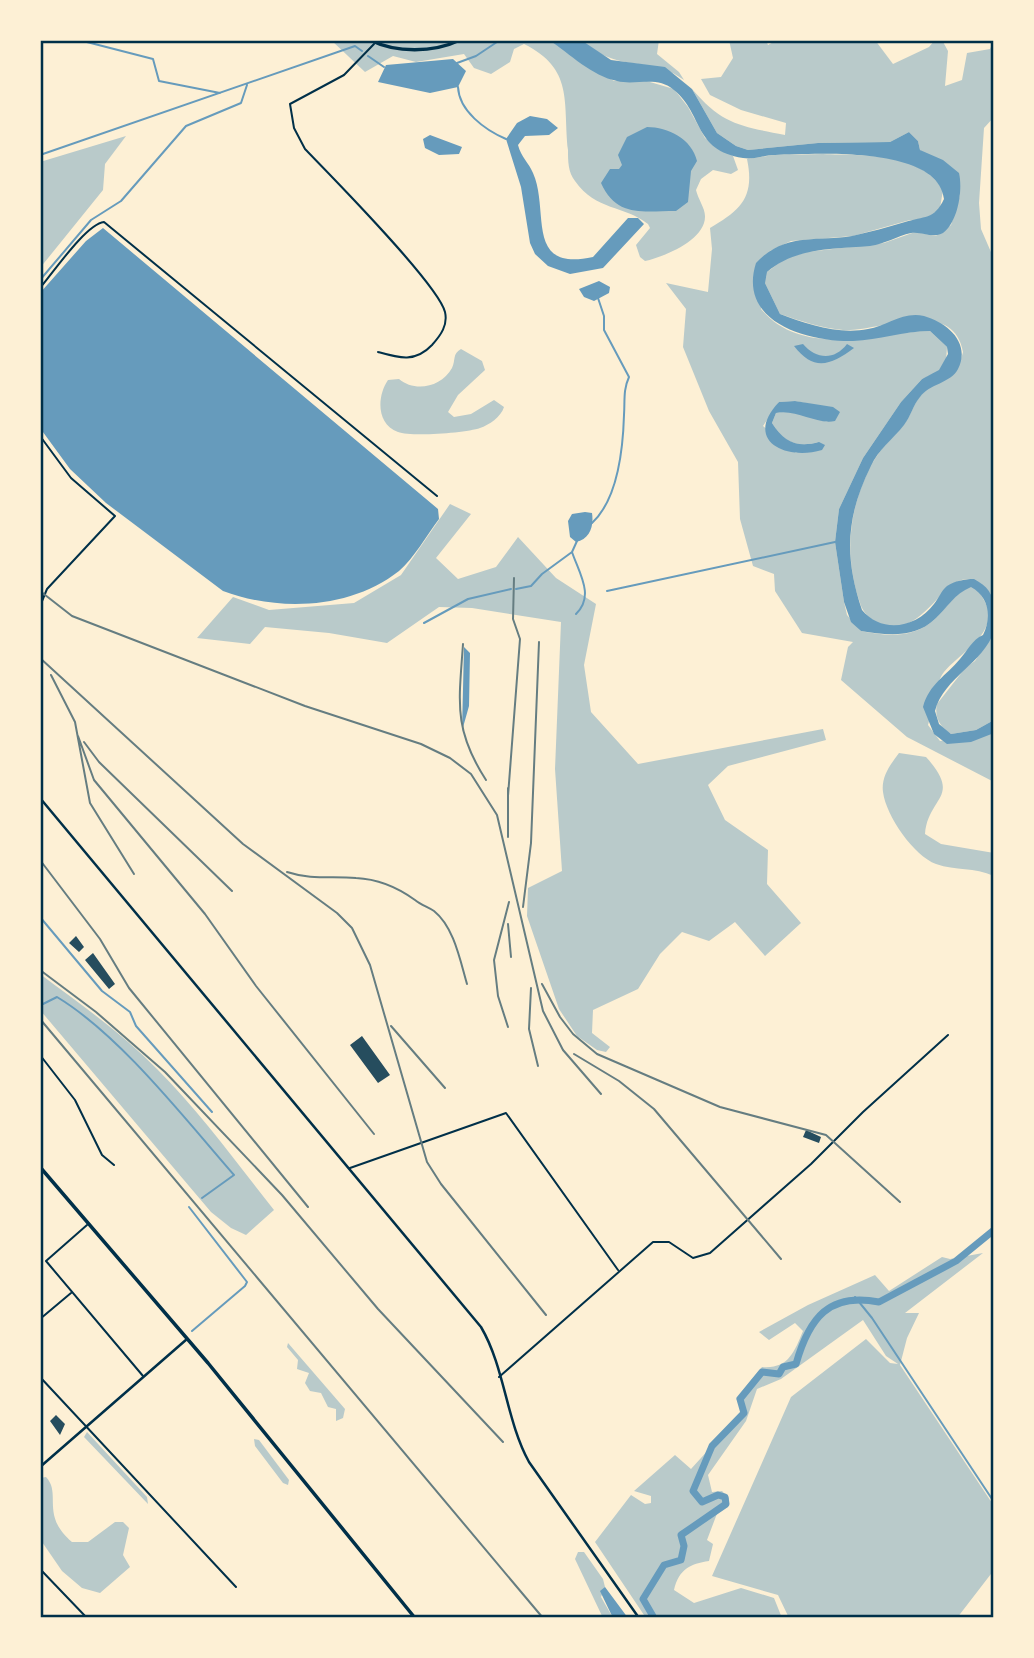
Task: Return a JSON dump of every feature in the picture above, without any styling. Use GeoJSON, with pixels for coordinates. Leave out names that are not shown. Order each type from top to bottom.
{"type":"FeatureCollection","features":[{"type":"Feature","properties":{"kind":"main road"},"geometry":{"type":"LineString","coordinates":[[370,40],[412,50],[439,47],[460,40]]}},
{"type":"Feature","properties":{"kind":"main road"},"geometry":{"type":"LineString","coordinates":[[40,799],[481,1327],[499,1377],[514,1435],[529,1462],[639,1618]]}},
{"type":"Feature","properties":{"kind":"main road"},"geometry":{"type":"LineString","coordinates":[[40,1167],[187,1339],[415,1618]]}},
{"type":"Feature","properties":{"kind":"main road"},"geometry":{"type":"LineString","coordinates":[[40,1467],[187,1339]]}},
{"type":"Feature","properties":{"kind":"street"},"geometry":{"type":"LineString","coordinates":[[375,43],[344,75],[290,104],[294,128],[306,149],[421,275],[442,304],[445,326],[439,337],[420,355],[405,359],[378,352]]}},
{"type":"Feature","properties":{"kind":"street"},"geometry":{"type":"LineString","coordinates":[[40,288],[81,239],[98,223],[104,222],[437,496]]}},
{"type":"Feature","properties":{"kind":"street"},"geometry":{"type":"LineString","coordinates":[[40,436],[71,478],[115,516],[47,589],[40,606]]}},
{"type":"Feature","properties":{"kind":"street"},"geometry":{"type":"LineString","coordinates":[[499,1377],[618,1271],[658,1240],[669,1242],[693,1258],[710,1253],[811,1164],[863,1112],[948,1035]]}},
{"type":"Feature","properties":{"kind":"street"},"geometry":{"type":"LineString","coordinates":[[40,1055],[75,1100],[102,1155],[114,1166]]}},
{"type":"Feature","properties":{"kind":"street"},"geometry":{"type":"LineString","coordinates":[[349,1168],[506,1113],[618,1271]]}},
{"type":"Feature","properties":{"kind":"street"},"geometry":{"type":"LineString","coordinates":[[89,1224],[46,1261],[144,1376]]}},
{"type":"Feature","properties":{"kind":"street"},"geometry":{"type":"LineString","coordinates":[[40,1319],[72,1292]]}},
{"type":"Feature","properties":{"kind":"street"},"geometry":{"type":"LineString","coordinates":[[40,1377],[236,1587]]}},
{"type":"Feature","properties":{"kind":"street"},"geometry":{"type":"LineString","coordinates":[[40,1569],[87,1618]]}},
{"type":"Feature","properties":{"kind":"shaded area"},"geometry":{"type":"Polygon","coordinates":[[[331,40],[549,40],[614,81],[643,80],[674,89],[688,107],[705,138],[733,156],[738,170],[731,174],[713,170],[701,179],[696,190],[705,216],[699,233],[673,251],[645,261],[640,257],[636,245],[650,228],[648,224],[592,198],[573,178],[568,162],[563,88],[551,64],[540,54],[524,44],[514,49],[510,62],[491,74],[474,68],[464,54],[416,62],[393,56],[365,72],[331,40]]]}},
{"type":"Feature","properties":{"kind":"shaded area"},"geometry":{"type":"Polygon","coordinates":[[[581,40],[659,40],[657,54],[679,72],[684,80],[659,68],[609,57],[595,51],[581,40]]]}},
{"type":"Feature","properties":{"kind":"shaded area"},"geometry":{"type":"Polygon","coordinates":[[[729,40],[766,40],[768,45],[777,40],[875,40],[893,64],[929,47],[935,40],[942,40],[948,51],[945,86],[962,80],[967,53],[990,49],[994,40],[994,117],[984,128],[979,203],[981,229],[994,259],[994,598],[978,583],[965,579],[953,585],[915,619],[900,626],[881,624],[871,619],[861,607],[852,568],[850,550],[853,515],[864,481],[875,458],[905,423],[916,401],[927,389],[956,370],[963,352],[956,335],[945,325],[930,321],[843,330],[811,324],[780,314],[765,283],[767,272],[786,258],[807,252],[884,243],[915,232],[936,236],[951,225],[960,195],[920,150],[918,141],[909,132],[890,142],[818,143],[748,150],[736,146],[717,133],[692,89],[713,110],[744,126],[785,135],[786,123],[741,110],[710,95],[701,79],[721,77],[733,58],[729,40]]]}},
{"type":"Feature","properties":{"kind":"shaded area"},"geometry":{"type":"Polygon","coordinates":[[[126,136],[105,164],[103,190],[40,268],[40,162],[126,136]]]}},
{"type":"Feature","properties":{"kind":"shaded area"},"geometry":{"type":"Polygon","coordinates":[[[823,154],[889,158],[920,168],[933,177],[943,190],[940,208],[925,220],[910,220],[853,236],[791,241],[770,251],[761,309],[778,324],[797,334],[841,339],[930,331],[947,347],[946,361],[939,371],[922,379],[901,402],[863,458],[839,509],[835,542],[847,615],[861,631],[890,635],[909,633],[927,625],[965,589],[971,586],[981,595],[988,613],[988,623],[976,641],[941,677],[928,725],[940,741],[994,733],[994,782],[907,737],[841,680],[848,647],[853,642],[802,633],[775,591],[774,574],[753,566],[740,519],[738,462],[709,411],[683,347],[686,309],[666,283],[708,292],[712,249],[710,228],[730,215],[743,201],[749,183],[747,159],[775,155],[823,154]],[[779,402],[763,426],[796,453],[819,442],[791,442],[781,435],[772,423],[776,413],[788,411],[828,422],[810,404],[779,402]]]}},
{"type":"Feature","properties":{"kind":"shaded area"},"geometry":{"type":"Polygon","coordinates":[[[461,349],[482,361],[485,370],[458,395],[448,412],[454,417],[471,414],[494,400],[504,407],[497,417],[480,428],[451,433],[405,433],[391,428],[382,416],[381,409],[382,394],[388,380],[399,379],[419,387],[434,384],[447,375],[456,353],[461,349]]]}},
{"type":"Feature","properties":{"kind":"shaded area"},"geometry":{"type":"Polygon","coordinates":[[[450,504],[471,514],[436,558],[458,579],[496,567],[518,537],[556,578],[596,604],[584,665],[591,712],[638,764],[823,729],[826,740],[728,766],[708,785],[725,820],[768,850],[767,884],[801,923],[765,956],[735,922],[709,941],[682,932],[660,954],[638,989],[593,1010],[592,1033],[610,1047],[606,1052],[597,1050],[577,1036],[559,1009],[527,916],[528,888],[562,871],[555,769],[561,622],[472,608],[439,607],[387,643],[329,633],[265,627],[250,644],[197,638],[233,597],[269,610],[354,603],[401,575],[450,504]]]}},
{"type":"Feature","properties":{"kind":"shaded area"},"geometry":{"type":"Polygon","coordinates":[[[994,632],[994,720],[976,730],[951,734],[939,721],[937,704],[966,667],[975,661],[994,632]]]}},
{"type":"Feature","properties":{"kind":"shaded area"},"geometry":{"type":"Polygon","coordinates":[[[899,753],[926,757],[942,781],[943,789],[927,821],[925,834],[941,844],[994,853],[994,876],[936,864],[919,853],[902,834],[889,812],[883,792],[887,771],[899,753]]]}},
{"type":"Feature","properties":{"kind":"shaded area"},"geometry":{"type":"Polygon","coordinates":[[[40,974],[144,1056],[188,1102],[232,1156],[274,1210],[246,1235],[231,1228],[211,1212],[40,1010],[40,974]]]}},
{"type":"Feature","properties":{"kind":"shaded area"},"geometry":{"type":"Polygon","coordinates":[[[983,1253],[905,1313],[919,1313],[907,1338],[900,1365],[994,1506],[994,1570],[957,1618],[789,1618],[778,1595],[712,1576],[791,1397],[866,1339],[890,1363],[898,1364],[886,1356],[863,1320],[781,1379],[757,1389],[746,1421],[708,1475],[712,1492],[722,1491],[729,1498],[728,1507],[718,1511],[707,1540],[713,1544],[709,1561],[696,1564],[682,1572],[674,1590],[694,1603],[741,1588],[774,1598],[782,1618],[646,1618],[595,1542],[631,1495],[645,1504],[651,1503],[651,1496],[634,1491],[675,1455],[691,1469],[739,1416],[741,1410],[736,1398],[762,1367],[778,1365],[789,1358],[803,1331],[795,1323],[769,1340],[759,1332],[808,1305],[875,1275],[889,1291],[942,1257],[950,1259],[983,1253]]]}},
{"type":"Feature","properties":{"kind":"shaded area"},"geometry":{"type":"Polygon","coordinates":[[[288,1343],[345,1409],[343,1418],[336,1421],[336,1409],[328,1407],[321,1393],[310,1391],[305,1383],[309,1373],[297,1369],[298,1360],[287,1347],[288,1343]]]}},
{"type":"Feature","properties":{"kind":"shaded area"},"geometry":{"type":"Polygon","coordinates":[[[87,1432],[147,1497],[148,1504],[84,1437],[87,1432]]]}},
{"type":"Feature","properties":{"kind":"shaded area"},"geometry":{"type":"Polygon","coordinates":[[[254,1439],[259,1440],[289,1480],[288,1485],[283,1483],[255,1446],[254,1439]]]}},
{"type":"Feature","properties":{"kind":"shaded area"},"geometry":{"type":"Polygon","coordinates":[[[46,1477],[52,1491],[57,1523],[72,1542],[88,1542],[115,1522],[123,1522],[129,1528],[123,1555],[130,1567],[100,1593],[82,1588],[62,1571],[40,1539],[40,1478],[46,1477]]]}},
{"type":"Feature","properties":{"kind":"shaded area"},"geometry":{"type":"Polygon","coordinates":[[[578,1552],[584,1552],[603,1579],[605,1587],[601,1597],[613,1618],[603,1618],[575,1559],[578,1552]]]}},
{"type":"Feature","properties":{"kind":"water"},"geometry":{"type":"Polygon","coordinates":[[[549,40],[581,40],[611,60],[665,67],[692,89],[717,133],[736,146],[748,150],[818,143],[890,142],[909,132],[918,141],[920,150],[943,160],[959,173],[956,214],[943,233],[911,233],[870,246],[803,254],[778,264],[767,272],[765,283],[780,314],[823,328],[857,330],[916,315],[933,319],[955,335],[962,351],[955,374],[924,393],[904,425],[871,466],[852,520],[850,554],[862,610],[879,623],[909,623],[927,612],[943,590],[953,583],[974,579],[989,591],[994,604],[994,631],[982,652],[947,689],[935,711],[939,724],[951,734],[976,730],[994,720],[994,733],[971,742],[947,744],[934,734],[923,707],[934,686],[973,642],[983,635],[988,615],[982,596],[971,587],[965,590],[935,619],[909,633],[861,631],[851,622],[844,602],[835,542],[839,509],[863,458],[901,402],[922,379],[939,370],[948,354],[947,347],[930,331],[853,341],[817,338],[798,333],[767,314],[757,301],[753,284],[756,263],[767,253],[790,242],[852,236],[932,214],[944,199],[937,182],[920,169],[872,156],[817,154],[747,158],[727,154],[707,140],[684,100],[674,90],[661,83],[624,82],[608,78],[590,70],[549,40]]]}},
{"type":"Feature","properties":{"kind":"water"},"geometry":{"type":"Polygon","coordinates":[[[453,59],[466,71],[458,87],[430,93],[378,82],[386,65],[453,59]]]}},
{"type":"Feature","properties":{"kind":"water"},"geometry":{"type":"Polygon","coordinates":[[[530,116],[547,119],[558,128],[549,135],[525,136],[518,145],[538,188],[548,247],[557,256],[571,259],[593,257],[628,218],[638,218],[644,224],[603,268],[570,274],[548,266],[535,254],[530,243],[521,187],[506,139],[517,123],[530,116]]]}},
{"type":"Feature","properties":{"kind":"water"},"geometry":{"type":"Polygon","coordinates":[[[647,127],[663,129],[678,136],[690,146],[697,161],[691,171],[688,202],[676,211],[642,211],[623,207],[607,194],[601,183],[610,169],[619,169],[622,165],[618,155],[627,137],[647,127]]]}},
{"type":"Feature","properties":{"kind":"water"},"geometry":{"type":"Polygon","coordinates":[[[430,135],[462,147],[459,154],[439,155],[425,148],[423,139],[430,135]]]}},
{"type":"Feature","properties":{"kind":"water"},"geometry":{"type":"Polygon","coordinates":[[[103,228],[438,509],[439,519],[405,566],[380,584],[337,600],[291,604],[245,598],[223,591],[106,503],[70,469],[40,428],[40,293],[86,241],[103,228]]]}},
{"type":"Feature","properties":{"kind":"water"},"geometry":{"type":"Polygon","coordinates":[[[599,281],[610,287],[609,293],[594,301],[584,297],[579,289],[599,281]]]}},
{"type":"Feature","properties":{"kind":"water"},"geometry":{"type":"Polygon","coordinates":[[[803,344],[814,353],[825,356],[836,353],[847,344],[854,348],[838,359],[816,363],[794,346],[803,344]]]}},
{"type":"Feature","properties":{"kind":"water"},"geometry":{"type":"Polygon","coordinates":[[[795,401],[833,407],[840,412],[835,421],[828,422],[791,413],[776,413],[772,423],[781,435],[798,444],[819,442],[825,445],[822,450],[808,453],[783,450],[767,437],[765,427],[769,415],[779,402],[795,401]]]}},
{"type":"Feature","properties":{"kind":"water"},"geometry":{"type":"Polygon","coordinates":[[[592,513],[592,527],[585,538],[576,542],[570,537],[568,521],[572,514],[592,513]]]}},
{"type":"Feature","properties":{"kind":"water"},"geometry":{"type":"Polygon","coordinates":[[[464,647],[470,653],[469,706],[462,731],[464,647]]]}},
{"type":"Feature","properties":{"kind":"water"},"geometry":{"type":"Polygon","coordinates":[[[605,1587],[628,1618],[613,1618],[600,1591],[605,1587]]]}},
{"type":"Feature","properties":{"kind":"building"},"geometry":{"type":"Polygon","coordinates":[[[76,936],[84,947],[79,952],[69,943],[76,936]]]}},
{"type":"Feature","properties":{"kind":"building"},"geometry":{"type":"Polygon","coordinates":[[[93,953],[115,984],[109,989],[85,960],[93,953]]]}},
{"type":"Feature","properties":{"kind":"building"},"geometry":{"type":"Polygon","coordinates":[[[362,1036],[390,1075],[378,1083],[350,1045],[362,1036]]]}},
{"type":"Feature","properties":{"kind":"building"},"geometry":{"type":"Polygon","coordinates":[[[806,1130],[821,1137],[819,1143],[803,1137],[806,1130]]]}},
{"type":"Feature","properties":{"kind":"building"},"geometry":{"type":"Polygon","coordinates":[[[56,1415],[65,1424],[60,1435],[50,1421],[56,1415]]]}},
{"type":"Feature","properties":{"kind":"waterway"},"geometry":{"type":"LineString","coordinates":[[79,40],[153,59],[159,81],[220,93]]}},
{"type":"Feature","properties":{"kind":"waterway"},"geometry":{"type":"LineString","coordinates":[[457,63],[476,56],[500,40]]}},
{"type":"Feature","properties":{"kind":"waterway"},"geometry":{"type":"LineString","coordinates":[[40,155],[355,46],[362,51]]}},
{"type":"Feature","properties":{"kind":"waterway"},"geometry":{"type":"LineString","coordinates":[[368,56],[384,67]]}},
{"type":"Feature","properties":{"kind":"waterway"},"geometry":{"type":"LineString","coordinates":[[40,280],[91,220],[121,201],[186,126],[241,103],[247,85]]}},
{"type":"Feature","properties":{"kind":"waterway"},"geometry":{"type":"LineString","coordinates":[[458,87],[459,96],[468,112],[506,139]]}},
{"type":"Feature","properties":{"kind":"waterway"},"geometry":{"type":"LineString","coordinates":[[592,523],[608,501],[617,473],[625,391],[629,377],[604,330],[604,316],[598,298]]}},
{"type":"Feature","properties":{"kind":"waterway"},"geometry":{"type":"LineString","coordinates":[[576,614],[582,607],[585,592],[572,552],[577,541]]}},
{"type":"Feature","properties":{"kind":"waterway"},"geometry":{"type":"LineString","coordinates":[[607,591],[835,542]]}},
{"type":"Feature","properties":{"kind":"waterway"},"geometry":{"type":"LineString","coordinates":[[516,589],[531,586],[542,574],[572,552]]}},
{"type":"Feature","properties":{"kind":"waterway"},"geometry":{"type":"LineString","coordinates":[[424,623],[468,599],[511,589]]}},
{"type":"Feature","properties":{"kind":"waterway"},"geometry":{"type":"LineString","coordinates":[[40,917],[102,991],[130,1012],[136,1026],[212,1112]]}},
{"type":"Feature","properties":{"kind":"waterway"},"geometry":{"type":"LineString","coordinates":[[40,1001],[43,1004],[57,997],[104,1033],[151,1079],[234,1175],[202,1198]]}},
{"type":"Feature","properties":{"kind":"waterway"},"geometry":{"type":"LineString","coordinates":[[189,1207],[247,1282],[192,1331]]}},
{"type":"Feature","properties":{"kind":"waterway"},"geometry":{"type":"LineString","coordinates":[[654,1618],[643,1599],[664,1565],[681,1560],[684,1546],[681,1535],[726,1504],[725,1497],[718,1495],[702,1502],[693,1491],[712,1446],[744,1413],[740,1399],[762,1372],[779,1374],[783,1367],[796,1364],[807,1333],[824,1312],[834,1305],[847,1301],[879,1302],[956,1261],[994,1230]]}},
{"type":"Feature","properties":{"kind":"waterway"},"geometry":{"type":"LineString","coordinates":[[855,1297],[872,1318],[994,1502]]}},
{"type":"Feature","properties":{"kind":"railway"},"geometry":{"type":"LineString","coordinates":[[508,796],[520,639],[513,619],[514,578]]}},
{"type":"Feature","properties":{"kind":"railway"},"geometry":{"type":"LineString","coordinates":[[40,591],[72,616],[305,706],[421,744],[450,758],[471,774],[497,815],[543,1011],[563,1050],[601,1094]]}},
{"type":"Feature","properties":{"kind":"railway"},"geometry":{"type":"LineString","coordinates":[[523,907],[531,843],[539,642]]}},
{"type":"Feature","properties":{"kind":"railway"},"geometry":{"type":"LineString","coordinates":[[463,644],[460,699],[463,730],[475,762],[486,780]]}},
{"type":"Feature","properties":{"kind":"railway"},"geometry":{"type":"LineString","coordinates":[[40,658],[243,844],[337,913],[352,928],[370,965],[427,1162],[441,1184],[546,1315]]}},
{"type":"Feature","properties":{"kind":"railway"},"geometry":{"type":"LineString","coordinates":[[51,675],[75,722],[90,803],[134,874]]}},
{"type":"Feature","properties":{"kind":"railway"},"geometry":{"type":"LineString","coordinates":[[78,736],[94,780],[205,914],[256,986],[374,1134]]}},
{"type":"Feature","properties":{"kind":"railway"},"geometry":{"type":"LineString","coordinates":[[84,742],[99,762],[232,891]]}},
{"type":"Feature","properties":{"kind":"railway"},"geometry":{"type":"LineString","coordinates":[[508,788],[508,837]]}},
{"type":"Feature","properties":{"kind":"railway"},"geometry":{"type":"LineString","coordinates":[[40,860],[100,939],[129,988],[308,1207]]}},
{"type":"Feature","properties":{"kind":"railway"},"geometry":{"type":"LineString","coordinates":[[287,872],[380,882],[434,911],[447,926],[467,984]]}},
{"type":"Feature","properties":{"kind":"railway"},"geometry":{"type":"LineString","coordinates":[[508,1027],[498,996],[494,960],[509,902]]}},
{"type":"Feature","properties":{"kind":"railway"},"geometry":{"type":"LineString","coordinates":[[508,924],[511,957]]}},
{"type":"Feature","properties":{"kind":"railway"},"geometry":{"type":"LineString","coordinates":[[40,970],[96,1012],[165,1072],[282,1195],[378,1309],[503,1442]]}},
{"type":"Feature","properties":{"kind":"railway"},"geometry":{"type":"LineString","coordinates":[[542,984],[573,1034],[597,1054],[720,1107],[826,1135],[900,1202]]}},
{"type":"Feature","properties":{"kind":"railway"},"geometry":{"type":"LineString","coordinates":[[531,988],[529,1029],[538,1066]]}},
{"type":"Feature","properties":{"kind":"railway"},"geometry":{"type":"LineString","coordinates":[[40,1019],[543,1618]]}},
{"type":"Feature","properties":{"kind":"railway"},"geometry":{"type":"LineString","coordinates":[[391,1026],[445,1088]]}},
{"type":"Feature","properties":{"kind":"railway"},"geometry":{"type":"LineString","coordinates":[[574,1054],[619,1081],[654,1109],[781,1259]]}}]}
